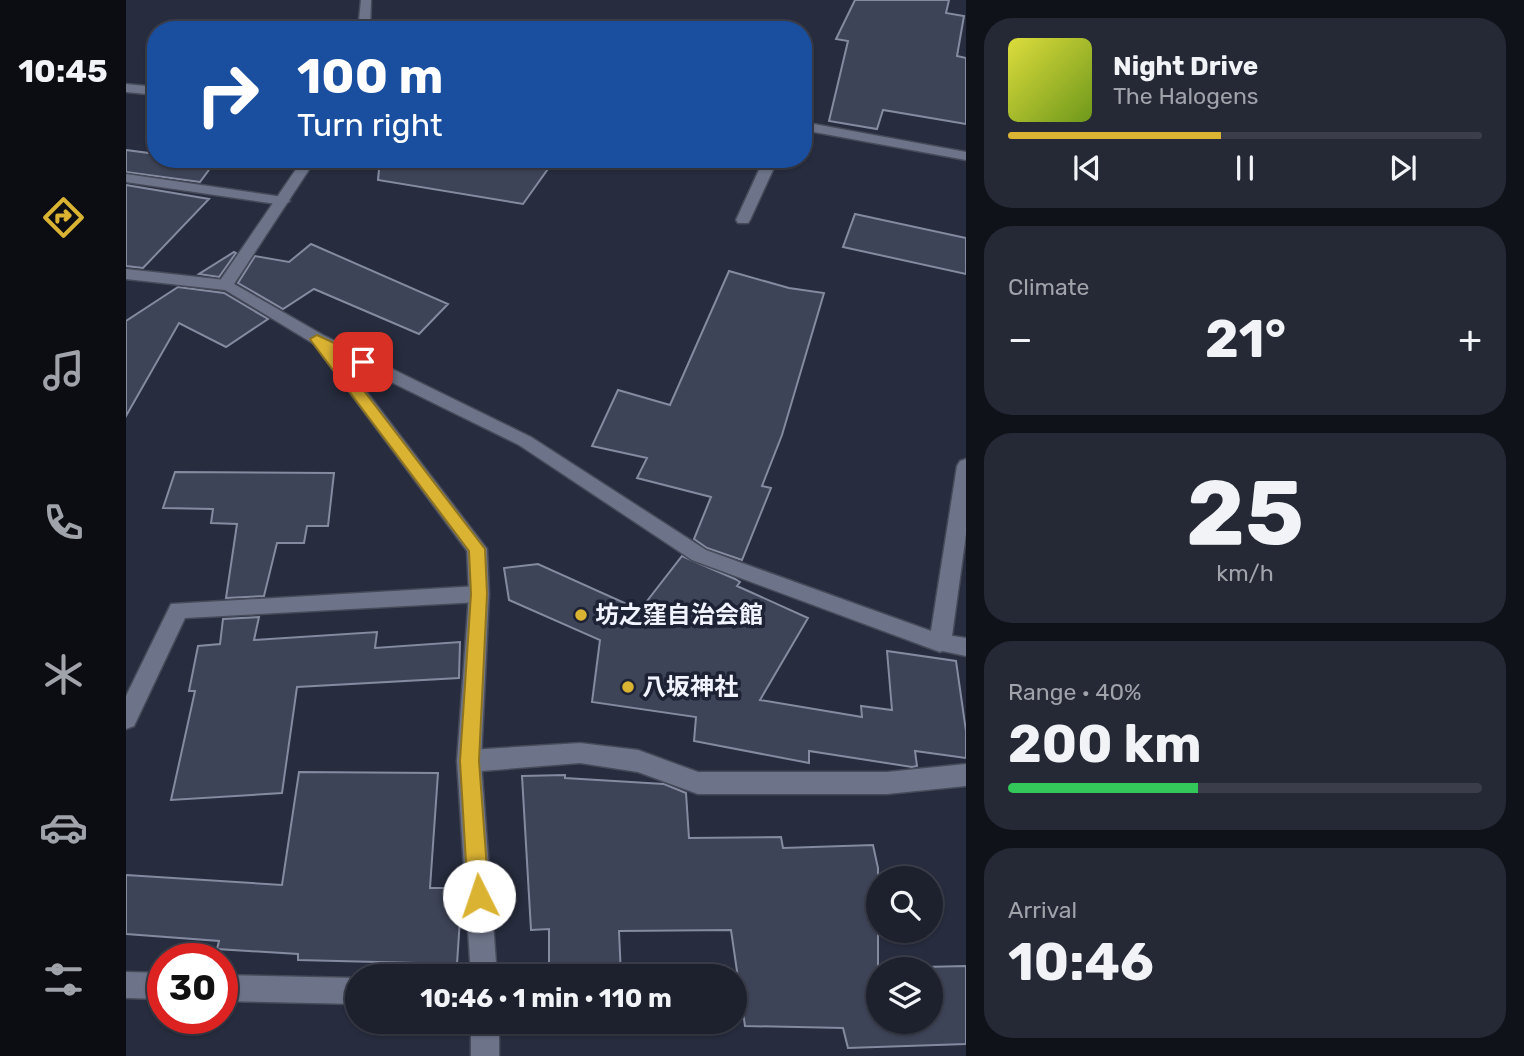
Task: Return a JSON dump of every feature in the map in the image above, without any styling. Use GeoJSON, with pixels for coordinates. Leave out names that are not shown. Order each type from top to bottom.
{"type":"FeatureCollection","features":[{"type":"Feature","properties":{"kind":"street"},"geometry":{"type":"LineString","coordinates":[[365,21],[366,0]]}},
{"type":"Feature","properties":{"kind":"street"},"geometry":{"type":"LineString","coordinates":[[126,88],[147,90]]}},
{"type":"Feature","properties":{"kind":"street"},"geometry":{"type":"LineString","coordinates":[[812,129],[966,156]]}},
{"type":"Feature","properties":{"kind":"street"},"geometry":{"type":"LineString","coordinates":[[225,285],[304,168]]}},
{"type":"Feature","properties":{"kind":"street"},"geometry":{"type":"LineString","coordinates":[[743,220],[767,168]]}},
{"type":"Feature","properties":{"kind":"street"},"geometry":{"type":"LineString","coordinates":[[126,178],[283,201]]}},
{"type":"Feature","properties":{"kind":"street"},"geometry":{"type":"LineString","coordinates":[[126,274],[225,285],[317,339],[525,441],[699,555],[940,643],[966,647]]}},
{"type":"Feature","properties":{"kind":"street"},"geometry":{"type":"LineString","coordinates":[[317,339],[477,549],[479,594],[470,761],[483,964]]}},
{"type":"Feature","properties":{"kind":"street"},"geometry":{"type":"LineString","coordinates":[[940,643],[966,466]]}},
{"type":"Feature","properties":{"kind":"street"},"geometry":{"type":"LineString","coordinates":[[126,719],[178,610],[479,594]]}},
{"type":"Feature","properties":{"kind":"street"},"geometry":{"type":"LineString","coordinates":[[470,761],[580,753],[638,761],[698,783],[887,783],[966,775]]}},
{"type":"Feature","properties":{"kind":"street"},"geometry":{"type":"LineString","coordinates":[[126,985],[147,986]]}},
{"type":"Feature","properties":{"kind":"street"},"geometry":{"type":"LineString","coordinates":[[238,988],[345,991]]}},
{"type":"Feature","properties":{"kind":"street"},"geometry":{"type":"LineString","coordinates":[[485,1034],[485,1056]]}},
{"type":"Feature","properties":{"kind":"building"},"geometry":{"type":"Polygon","coordinates":[[[855,0],[949,0],[946,13],[964,16],[957,56],[966,58],[966,124],[883,110],[877,129],[829,121],[848,41],[836,39],[855,0]]]}},
{"type":"Feature","properties":{"kind":"building"},"geometry":{"type":"Polygon","coordinates":[[[126,150],[147,153],[147,168],[210,168],[200,182],[126,172],[126,150]]]}},
{"type":"Feature","properties":{"kind":"building"},"geometry":{"type":"Polygon","coordinates":[[[379,168],[549,168],[523,204],[378,180],[379,168]]]}},
{"type":"Feature","properties":{"kind":"building"},"geometry":{"type":"Polygon","coordinates":[[[126,185],[209,199],[143,268],[126,266],[126,185]]]}},
{"type":"Feature","properties":{"kind":"building"},"geometry":{"type":"Polygon","coordinates":[[[855,214],[966,238],[966,274],[843,247],[855,214]]]}},
{"type":"Feature","properties":{"kind":"building"},"geometry":{"type":"Polygon","coordinates":[[[311,244],[448,304],[419,334],[314,289],[283,309],[238,283],[255,256],[289,262],[311,244]]]}},
{"type":"Feature","properties":{"kind":"building"},"geometry":{"type":"Polygon","coordinates":[[[236,253],[219,277],[199,274],[236,253]]]}},
{"type":"Feature","properties":{"kind":"building"},"geometry":{"type":"Polygon","coordinates":[[[729,271],[789,288],[824,293],[782,435],[762,486],[771,488],[742,560],[707,548],[694,539],[711,497],[637,478],[647,458],[592,446],[618,390],[670,405],[729,271]]]}},
{"type":"Feature","properties":{"kind":"building"},"geometry":{"type":"Polygon","coordinates":[[[178,287],[224,293],[268,319],[226,347],[179,323],[126,416],[126,321],[178,287]]]}},
{"type":"Feature","properties":{"kind":"building"},"geometry":{"type":"Polygon","coordinates":[[[175,472],[334,473],[328,526],[307,526],[304,543],[277,543],[264,596],[226,598],[237,524],[211,523],[213,509],[163,508],[175,472]]]}},
{"type":"Feature","properties":{"kind":"building"},"geometry":{"type":"Polygon","coordinates":[[[682,556],[735,579],[740,582],[737,586],[808,618],[760,700],[862,717],[861,706],[892,710],[887,651],[956,661],[966,731],[966,758],[915,751],[917,766],[912,767],[809,751],[809,763],[694,741],[696,717],[592,702],[600,640],[509,600],[504,568],[538,564],[640,610],[682,556]]]}},
{"type":"Feature","properties":{"kind":"building"},"geometry":{"type":"Polygon","coordinates":[[[259,617],[254,640],[377,632],[375,648],[460,642],[459,678],[297,687],[282,793],[171,800],[195,691],[189,691],[198,646],[220,644],[223,619],[259,617]]]}},
{"type":"Feature","properties":{"kind":"building"},"geometry":{"type":"Polygon","coordinates":[[[299,772],[438,773],[430,888],[462,888],[457,964],[298,960],[298,954],[238,950],[238,943],[126,934],[126,875],[282,885],[299,772]]]}},
{"type":"Feature","properties":{"kind":"building"},"geometry":{"type":"Polygon","coordinates":[[[565,775],[565,778],[664,784],[686,793],[689,838],[781,837],[783,848],[873,845],[878,866],[866,866],[866,943],[878,943],[878,957],[866,957],[866,1034],[943,1034],[943,967],[966,966],[966,1044],[848,1048],[843,1028],[747,1026],[747,964],[736,964],[731,930],[619,931],[620,964],[549,964],[549,929],[531,930],[522,776],[565,775]]]}},
{"type":"Feature","properties":{"kind":"place","name":"坊之窪自治会館"},"geometry":{"type":"Point","coordinates":[581,615]}},
{"type":"Feature","properties":{"kind":"place","name":"八坂神社"},"geometry":{"type":"Point","coordinates":[628,687]}},
{"type":"Feature","properties":{"kind":"route"},"geometry":{"type":"LineString","coordinates":[[363,362],[317,339],[477,549],[479,594],[470,761],[479,896]]}}]}
